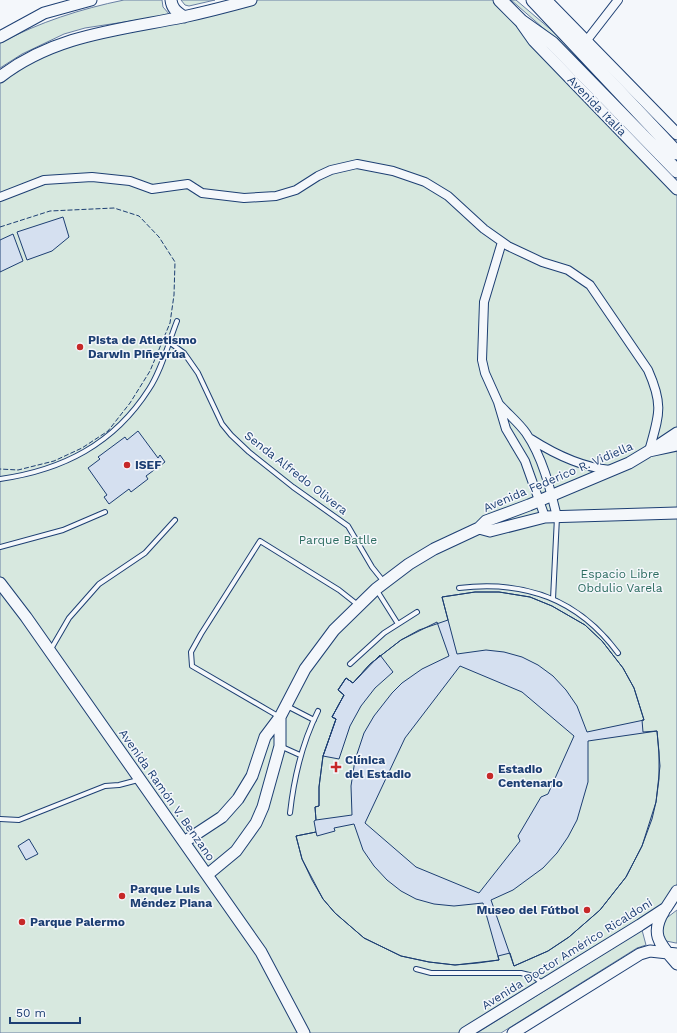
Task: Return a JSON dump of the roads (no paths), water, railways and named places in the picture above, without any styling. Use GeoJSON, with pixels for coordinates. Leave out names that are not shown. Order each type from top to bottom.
{"type":"FeatureCollection","features":[{"type":"Feature","properties":{"kind":"main road","name":"Avenida Italia"},"geometry":{"type":"LineString","coordinates":[[500,0],[521,21],[552,43],[677,171]]}},
{"type":"Feature","properties":{"kind":"main road","name":"Avenida Italia"},"geometry":{"type":"LineString","coordinates":[[525,0],[539,3],[608,82],[677,153]]}},
{"type":"Feature","properties":{"kind":"street"},"geometry":{"type":"LineString","coordinates":[[0,37],[59,4],[91,0]]}},
{"type":"Feature","properties":{"kind":"street"},"geometry":{"type":"LineString","coordinates":[[171,0],[171,5],[176,12],[184,17]]}},
{"type":"Feature","properties":{"kind":"street"},"geometry":{"type":"LineString","coordinates":[[0,77],[31,56],[68,41],[103,31],[184,17],[251,0]]}},
{"type":"Feature","properties":{"kind":"street"},"geometry":{"type":"LineString","coordinates":[[587,40],[618,0]]}},
{"type":"Feature","properties":{"kind":"street"},"geometry":{"type":"LineString","coordinates":[[539,3],[587,40],[677,134]]}},
{"type":"Feature","properties":{"kind":"street","name":"Avenida Italia"},"geometry":{"type":"LineString","coordinates":[[521,21],[534,41],[677,189]]}},
{"type":"Feature","properties":{"kind":"street"},"geometry":{"type":"LineString","coordinates":[[0,197],[44,180],[92,177],[130,181],[152,189],[188,184],[202,193],[261,198],[276,196],[296,190],[318,176],[342,166],[365,165],[393,171],[425,182],[448,196],[484,229],[521,254],[568,270],[590,285],[648,370],[654,384],[659,399],[658,417],[649,451]]}},
{"type":"Feature","properties":{"kind":"street"},"geometry":{"type":"LineString","coordinates":[[502,242],[484,302],[482,360],[485,373],[498,402],[506,429],[526,460],[545,517]]}},
{"type":"Feature","properties":{"kind":"street"},"geometry":{"type":"LineString","coordinates":[[498,402],[529,438],[539,456],[557,517]]}},
{"type":"Feature","properties":{"kind":"street","name":"Avenida Federico R. Vidiella"},"geometry":{"type":"LineString","coordinates":[[184,842],[222,817],[238,799],[252,776],[265,737],[280,717],[305,668],[323,643],[358,605],[380,586],[409,564],[434,549],[479,528],[486,521],[539,501],[629,463],[677,433]]}},
{"type":"Feature","properties":{"kind":"street"},"geometry":{"type":"LineString","coordinates":[[529,438],[565,459],[584,465],[611,470]]}},
{"type":"Feature","properties":{"kind":"street","name":"Avenida Federico R. Vidiella"},"geometry":{"type":"LineString","coordinates":[[649,451],[677,445]]}},
{"type":"Feature","properties":{"kind":"street","name":"Avenida Federico R. Vidiella"},"geometry":{"type":"LineString","coordinates":[[479,528],[490,530],[545,517],[677,513]]}},
{"type":"Feature","properties":{"kind":"street","name":"Avenida Ramón V. Benzano"},"geometry":{"type":"LineString","coordinates":[[0,583],[50,651],[261,952],[304,1031]]}},
{"type":"Feature","properties":{"kind":"street","name":"Avenida Federico R. Vidiella"},"geometry":{"type":"LineString","coordinates":[[208,875],[236,852],[252,832],[263,807],[280,746],[280,717]]}},
{"type":"Feature","properties":{"kind":"street","name":"Avenida Doctor Américo Ricaldoni"},"geometry":{"type":"LineString","coordinates":[[465,1033],[545,985],[666,908],[677,891]]}},
{"type":"Feature","properties":{"kind":"street"},"geometry":{"type":"LineString","coordinates":[[677,903],[666,908],[657,921],[656,927],[658,938],[673,954],[677,964]]}},
{"type":"Feature","properties":{"kind":"street"},"geometry":{"type":"LineString","coordinates":[[513,1033],[640,954],[650,951],[673,954]]}},
{"type":"Feature","properties":{"kind":"lane"},"geometry":{"type":"LineString","coordinates":[[0,479],[56,465],[88,451],[110,435],[132,413],[149,389],[164,359],[177,321]]}},
{"type":"Feature","properties":{"kind":"lane","name":"Senda Alfredo Olivera"},"geometry":{"type":"LineString","coordinates":[[169,342],[184,353],[198,373],[222,424],[231,435],[248,452],[293,487],[348,526],[380,586],[398,624]]}},
{"type":"Feature","properties":{"kind":"lane"},"geometry":{"type":"LineString","coordinates":[[0,547],[63,530],[105,512]]}},
{"type":"Feature","properties":{"kind":"lane"},"geometry":{"type":"LineString","coordinates":[[553,599],[557,517]]}},
{"type":"Feature","properties":{"kind":"lane"},"geometry":{"type":"LineString","coordinates":[[50,651],[70,618],[99,584],[144,553],[175,520]]}},
{"type":"Feature","properties":{"kind":"lane"},"geometry":{"type":"LineString","coordinates":[[280,717],[192,666],[190,660],[191,652],[204,629],[260,541],[339,590],[358,605]]}},
{"type":"Feature","properties":{"kind":"lane"},"geometry":{"type":"LineString","coordinates":[[459,588],[497,585],[516,588],[553,599],[569,606],[596,627],[618,653]]}},
{"type":"Feature","properties":{"kind":"lane"},"geometry":{"type":"LineString","coordinates":[[350,664],[368,646],[417,612]]}},
{"type":"Feature","properties":{"kind":"lane"},"geometry":{"type":"LineString","coordinates":[[285,705],[314,720]]}},
{"type":"Feature","properties":{"kind":"lane"},"geometry":{"type":"LineString","coordinates":[[290,813],[292,793],[300,755],[318,710]]}},
{"type":"Feature","properties":{"kind":"lane"},"geometry":{"type":"LineString","coordinates":[[280,746],[300,755]]}},
{"type":"Feature","properties":{"kind":"lane"},"geometry":{"type":"LineString","coordinates":[[0,819],[19,820],[105,786],[119,785],[139,779]]}},
{"type":"Feature","properties":{"kind":"lane"},"geometry":{"type":"LineString","coordinates":[[416,969],[431,973],[521,973],[533,976],[545,985]]}},
{"type":"Feature","properties":{"kind":"place","name":"Pista de Atletismo Darwin Piñeyrúa"},"geometry":{"type":"Point","coordinates":[80,347]}},
{"type":"Feature","properties":{"kind":"place","name":"ISEF"},"geometry":{"type":"Point","coordinates":[127,465]}},
{"type":"Feature","properties":{"kind":"place","name":"Clínica del Estadio"},"geometry":{"type":"Point","coordinates":[336,767]}},
{"type":"Feature","properties":{"kind":"place","name":"Estadio Centenario"},"geometry":{"type":"Point","coordinates":[490,776]}},
{"type":"Feature","properties":{"kind":"place","name":"Parque Luis Méndez Piana"},"geometry":{"type":"Point","coordinates":[122,896]}},
{"type":"Feature","properties":{"kind":"place","name":"Museo del Fútbol"},"geometry":{"type":"Point","coordinates":[587,910]}},
{"type":"Feature","properties":{"kind":"place","name":"Parque Palermo"},"geometry":{"type":"Point","coordinates":[22,922]}},
{"type":"Feature","properties":{"kind":"park label","name":"Parque Batlle"},"geometry":{"type":"Point","coordinates":[338,540]}},
{"type":"Feature","properties":{"kind":"park label","name":"Espacio Libre Obdulio Varela"},"geometry":{"type":"Point","coordinates":[620,581]}}]}
